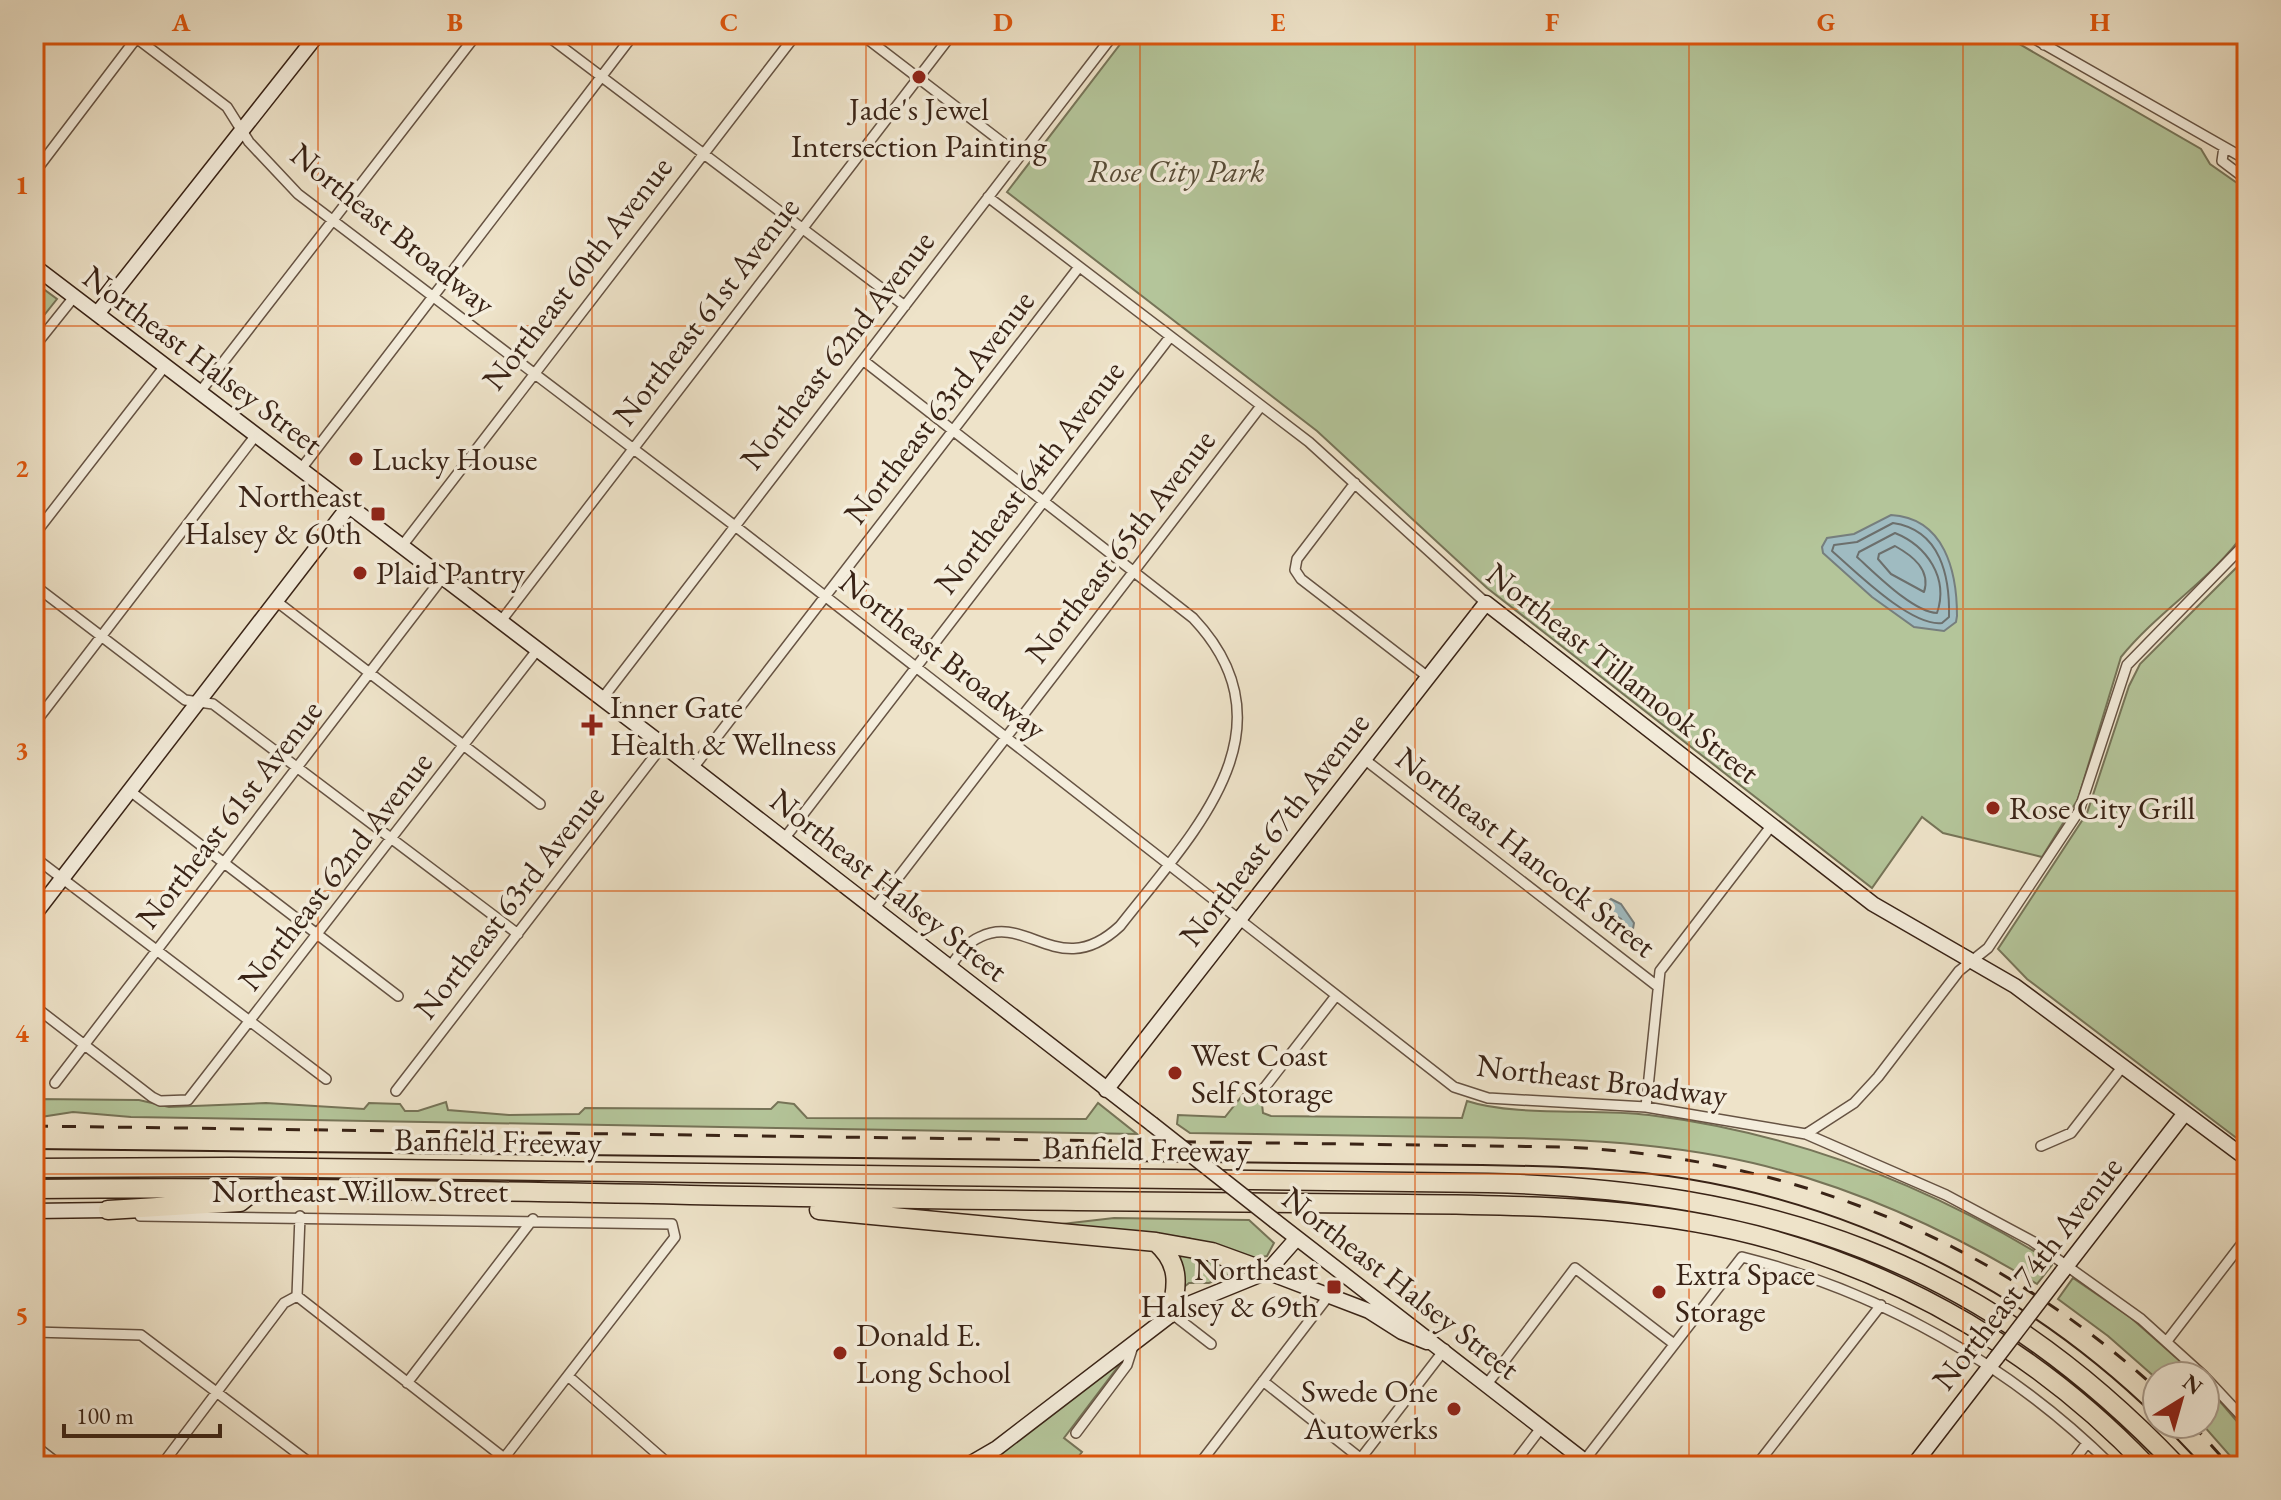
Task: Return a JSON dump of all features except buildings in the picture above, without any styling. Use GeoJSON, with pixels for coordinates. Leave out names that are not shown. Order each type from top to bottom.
{"type":"FeatureCollection","features":[{"type":"Feature","properties":{"kind":"highway","name":"Banfield Freeway"},"geometry":{"type":"LineString","coordinates":[[34,1168],[231,1167],[1488,1183],[1641,1192],[1719,1204],[1792,1223],[1865,1249],[1936,1281],[2003,1319],[2065,1363],[2124,1412],[2177,1466]]}},
{"type":"Feature","properties":{"kind":"highway","name":"Banfield Freeway"},"geometry":{"type":"LineString","coordinates":[[34,1189],[1526,1206],[1626,1213],[1714,1226],[1786,1244],[1857,1269],[1959,1318],[2051,1379],[2109,1428],[2147,1466]]}},
{"type":"Feature","properties":{"kind":"highway"},"geometry":{"type":"LineString","coordinates":[[108,1210],[128,1206],[240,1202],[255,1190]]}},
{"type":"Feature","properties":{"kind":"highway"},"geometry":{"type":"LineString","coordinates":[[721,1198],[766,1207],[1156,1242],[1212,1252],[1267,1272]]}},
{"type":"Feature","properties":{"kind":"highway"},"geometry":{"type":"LineString","coordinates":[[1156,1242],[1174,1263],[1178,1282],[1171,1313]]}},
{"type":"Feature","properties":{"kind":"main road"},"geometry":{"type":"LineString","coordinates":[[97,314],[318,34]]}},
{"type":"Feature","properties":{"kind":"main road","name":"Northeast Halsey Street"},"geometry":{"type":"LineString","coordinates":[[34,266],[693,768],[1588,1463]]}},
{"type":"Feature","properties":{"kind":"main road"},"geometry":{"type":"LineString","coordinates":[[34,915],[349,506]]}},
{"type":"Feature","properties":{"kind":"main road","name":"Northeast 67th Avenue"},"geometry":{"type":"LineString","coordinates":[[1106,1090],[1486,603]]}},
{"type":"Feature","properties":{"kind":"main road","name":"Northeast Tillamook Street"},"geometry":{"type":"LineString","coordinates":[[1486,603],[1873,904],[1973,959],[2024,992],[2247,1159]]}},
{"type":"Feature","properties":{"kind":"main road","name":"Northeast 74th Avenue"},"geometry":{"type":"LineString","coordinates":[[1913,1466],[2185,1113]]}},
{"type":"Feature","properties":{"kind":"main road","name":"Northeast Willow Street"},"geometry":{"type":"LineString","coordinates":[[34,1211],[108,1210]]}},
{"type":"Feature","properties":{"kind":"main road"},"geometry":{"type":"LineString","coordinates":[[966,1466],[997,1448],[1171,1313],[1267,1272],[1297,1238]]}},
{"type":"Feature","properties":{"kind":"main road"},"geometry":{"type":"LineString","coordinates":[[1267,1272],[1330,1294],[1445,1349]]}},
{"type":"Feature","properties":{"kind":"street"},"geometry":{"type":"LineString","coordinates":[[200,392],[477,34]]}},
{"type":"Feature","properties":{"kind":"street"},"geometry":{"type":"LineString","coordinates":[[545,34],[905,306]]}},
{"type":"Feature","properties":{"kind":"street"},"geometry":{"type":"LineString","coordinates":[[301,469],[634,34]]}},
{"type":"Feature","properties":{"kind":"street","name":"Northeast 60th Avenue"},"geometry":{"type":"LineString","coordinates":[[402,546],[796,34]]}},
{"type":"Feature","properties":{"kind":"street"},"geometry":{"type":"LineString","coordinates":[[861,34],[1020,156]]}},
{"type":"Feature","properties":{"kind":"street","name":"Northeast 61st Avenue"},"geometry":{"type":"LineString","coordinates":[[501,621],[952,34]]}},
{"type":"Feature","properties":{"kind":"street","name":"Northeast 62nd Avenue"},"geometry":{"type":"LineString","coordinates":[[602,699],[1114,34]]}},
{"type":"Feature","properties":{"kind":"street"},"geometry":{"type":"LineString","coordinates":[[2026,34],[2247,160]]}},
{"type":"Feature","properties":{"kind":"street"},"geometry":{"type":"LineString","coordinates":[[2044,45],[2052,34]]}},
{"type":"Feature","properties":{"kind":"street","name":"Northeast Broadway"},"geometry":{"type":"LineString","coordinates":[[136,35],[227,107],[282,180],[331,220],[826,596],[1430,1071],[1465,1093],[1488,1098],[1646,1107],[1806,1134],[1946,1195],[2065,1268],[2167,1341],[2187,1360]]}},
{"type":"Feature","properties":{"kind":"street"},"geometry":{"type":"LineString","coordinates":[[34,173],[136,35]]}},
{"type":"Feature","properties":{"kind":"street"},"geometry":{"type":"LineString","coordinates":[[2224,147],[2222,161],[2247,180]]}},
{"type":"Feature","properties":{"kind":"street","name":"Northeast Tillamook Street"},"geometry":{"type":"LineString","coordinates":[[988,197],[1309,442],[1486,603]]}},
{"type":"Feature","properties":{"kind":"street","name":"Northeast 63rd Avenue"},"geometry":{"type":"LineString","coordinates":[[693,768],[1079,267]]}},
{"type":"Feature","properties":{"kind":"street"},"geometry":{"type":"LineString","coordinates":[[34,347],[74,297]]}},
{"type":"Feature","properties":{"kind":"street","name":"Northeast 64th Avenue"},"geometry":{"type":"LineString","coordinates":[[784,839],[1170,337]]}},
{"type":"Feature","properties":{"kind":"street"},"geometry":{"type":"LineString","coordinates":[[864,361],[1182,608],[1211,639],[1226,666],[1237,706],[1236,745],[1226,780],[1212,807],[1120,926],[1094,945],[1067,950],[997,932],[970,943],[949,968]]}},
{"type":"Feature","properties":{"kind":"street"},"geometry":{"type":"LineString","coordinates":[[34,535],[165,366]]}},
{"type":"Feature","properties":{"kind":"street","name":"Northeast 65th Avenue"},"geometry":{"type":"LineString","coordinates":[[874,909],[1261,406]]}},
{"type":"Feature","properties":{"kind":"street"},"geometry":{"type":"LineString","coordinates":[[34,724],[256,435]]}},
{"type":"Feature","properties":{"kind":"street"},"geometry":{"type":"LineString","coordinates":[[1355,483],[1297,559],[1295,570],[1301,579],[1428,677]]}},
{"type":"Feature","properties":{"kind":"street"},"geometry":{"type":"LineString","coordinates":[[1806,1134],[1854,1103],[1878,1077],[1959,971],[1988,948],[2079,811],[2119,684],[2132,658],[2226,568],[2247,542]]}},
{"type":"Feature","properties":{"kind":"street","name":"Northeast 61st Avenue"},"geometry":{"type":"LineString","coordinates":[[55,1083],[443,577]]}},
{"type":"Feature","properties":{"kind":"street"},"geometry":{"type":"LineString","coordinates":[[34,585],[185,700],[213,704],[518,934]]}},
{"type":"Feature","properties":{"kind":"street"},"geometry":{"type":"LineString","coordinates":[[276,601],[540,804]]}},
{"type":"Feature","properties":{"kind":"street","name":"Northeast 62nd Avenue"},"geometry":{"type":"LineString","coordinates":[[84,1044],[160,1101],[188,1100],[538,649]]}},
{"type":"Feature","properties":{"kind":"street","name":"Northeast 63rd Avenue"},"geometry":{"type":"LineString","coordinates":[[396,1091],[663,745]]}},
{"type":"Feature","properties":{"kind":"street","name":"Northeast Hancock Street"},"geometry":{"type":"LineString","coordinates":[[1364,759],[1657,986]]}},
{"type":"Feature","properties":{"kind":"street"},"geometry":{"type":"LineString","coordinates":[[130,791],[398,996]]}},
{"type":"Feature","properties":{"kind":"street"},"geometry":{"type":"LineString","coordinates":[[1646,1107],[1660,971],[1772,825]]}},
{"type":"Feature","properties":{"kind":"street"},"geometry":{"type":"LineString","coordinates":[[34,857],[326,1079]]}},
{"type":"Feature","properties":{"kind":"street"},"geometry":{"type":"LineString","coordinates":[[1258,1096],[1335,997]]}},
{"type":"Feature","properties":{"kind":"street"},"geometry":{"type":"LineString","coordinates":[[34,1006],[84,1044]]}},
{"type":"Feature","properties":{"kind":"street"},"geometry":{"type":"LineString","coordinates":[[2041,1146],[2071,1133],[2123,1066]]}},
{"type":"Feature","properties":{"kind":"street","name":"Northeast Willow Street"},"geometry":{"type":"LineString","coordinates":[[108,1210],[118,1215],[197,1218],[300,1216],[665,1221],[675,1228],[675,1237],[568,1376]]}},
{"type":"Feature","properties":{"kind":"street"},"geometry":{"type":"LineString","coordinates":[[297,1296],[300,1216]]}},
{"type":"Feature","properties":{"kind":"street"},"geometry":{"type":"LineString","coordinates":[[407,1383],[533,1219]]}},
{"type":"Feature","properties":{"kind":"street"},"geometry":{"type":"LineString","coordinates":[[2167,1341],[2247,1237]]}},
{"type":"Feature","properties":{"kind":"street"},"geometry":{"type":"LineString","coordinates":[[1588,1463],[1742,1257],[1819,1280],[1881,1305],[1993,1362],[2112,1466]]}},
{"type":"Feature","properties":{"kind":"street"},"geometry":{"type":"LineString","coordinates":[[1487,1384],[1575,1268],[1674,1344]]}},
{"type":"Feature","properties":{"kind":"street"},"geometry":{"type":"LineString","coordinates":[[1198,1466],[1330,1294]]}},
{"type":"Feature","properties":{"kind":"street"},"geometry":{"type":"LineString","coordinates":[[297,1296],[501,1462],[568,1376],[658,1462],[671,1466]]}},
{"type":"Feature","properties":{"kind":"street"},"geometry":{"type":"LineString","coordinates":[[161,1466],[284,1303],[297,1296]]}},
{"type":"Feature","properties":{"kind":"street"},"geometry":{"type":"LineString","coordinates":[[1756,1466],[1881,1305]]}},
{"type":"Feature","properties":{"kind":"street"},"geometry":{"type":"LineString","coordinates":[[1171,1313],[1211,1344]]}},
{"type":"Feature","properties":{"kind":"street"},"geometry":{"type":"LineString","coordinates":[[34,1332],[141,1335],[314,1466]]}},
{"type":"Feature","properties":{"kind":"street"},"geometry":{"type":"LineString","coordinates":[[1076,1433],[1127,1365],[1134,1342]]}},
{"type":"Feature","properties":{"kind":"street"},"geometry":{"type":"LineString","coordinates":[[1358,1462],[1445,1349]]}},
{"type":"Feature","properties":{"kind":"street"},"geometry":{"type":"LineString","coordinates":[[1263,1381],[1358,1462],[1370,1466]]}},
{"type":"Feature","properties":{"kind":"street","name":"Northeast Broadway"},"geometry":{"type":"LineString","coordinates":[[2221,1395],[2247,1422]]}},
{"type":"Feature","properties":{"kind":"street"},"geometry":{"type":"LineString","coordinates":[[1512,1466],[1541,1428]]}},
{"type":"Feature","properties":{"kind":"street"},"geometry":{"type":"LineString","coordinates":[[2070,1466],[2087,1443]]}},
{"type":"Feature","properties":{"kind":"street"},"geometry":{"type":"LineString","coordinates":[[34,1445],[61,1466]]}},
{"type":"Feature","properties":{"kind":"green space","name":"Rose City Park"},"geometry":{"type":"Polygon","coordinates":[[[1128,34],[2002,34],[2201,149],[2210,164],[2247,190],[2247,529],[2218,563],[2121,657],[2078,799],[2042,857],[1943,833],[1922,817],[1872,888],[1487,588],[1317,431],[1007,192],[1128,34]]]}},
{"type":"Feature","properties":{"kind":"green space"},"geometry":{"type":"Polygon","coordinates":[[[34,282],[57,299],[34,328],[34,282]]]}},
{"type":"Feature","properties":{"kind":"green space"},"geometry":{"type":"Polygon","coordinates":[[[2247,557],[2247,1146],[2027,979],[1998,949],[2087,813],[2129,686],[2140,664],[2247,557]]]}},
{"type":"Feature","properties":{"kind":"green space"},"geometry":{"type":"Polygon","coordinates":[[[1253,1082],[1257,1085],[1250,1099],[1262,1104],[1263,1113],[1271,1116],[1462,1118],[1467,1101],[1532,1111],[1649,1115],[1756,1135],[1808,1149],[1908,1186],[2005,1234],[2052,1262],[2052,1265],[2037,1284],[1900,1212],[1827,1184],[1716,1155],[1641,1145],[1565,1140],[1190,1133],[1177,1124],[1178,1115],[1225,1117],[1253,1082]]]}},
{"type":"Feature","properties":{"kind":"green space"},"geometry":{"type":"Polygon","coordinates":[[[34,1099],[139,1100],[169,1107],[266,1103],[364,1109],[369,1103],[400,1104],[405,1111],[418,1111],[446,1102],[448,1110],[509,1115],[579,1114],[585,1108],[771,1109],[778,1102],[794,1104],[807,1118],[1086,1119],[1098,1103],[1137,1134],[131,1117],[73,1112],[34,1118],[34,1099]]]}},
{"type":"Feature","properties":{"kind":"green space"},"geometry":{"type":"Polygon","coordinates":[[[1114,1218],[1249,1220],[1274,1243],[1267,1256],[1254,1258],[1188,1238],[1062,1224],[1114,1218]]]}},
{"type":"Feature","properties":{"kind":"green space"},"geometry":{"type":"Polygon","coordinates":[[[1174,1250],[1238,1271],[1209,1283],[1189,1283],[1184,1287],[1174,1250]]]}},
{"type":"Feature","properties":{"kind":"green space"},"geometry":{"type":"Polygon","coordinates":[[[2073,1278],[2130,1317],[2179,1360],[2141,1360],[2141,1365],[2058,1299],[2073,1278]]]}},
{"type":"Feature","properties":{"kind":"green space"},"geometry":{"type":"Polygon","coordinates":[[[1123,1360],[1064,1438],[1082,1452],[1071,1466],[982,1466],[1123,1360]]]}},
{"type":"Feature","properties":{"kind":"green space"},"geometry":{"type":"Polygon","coordinates":[[[2221,1403],[2247,1433],[2247,1466],[2239,1466],[2216,1440],[2221,1440],[2221,1403]]]}},
{"type":"Feature","properties":{"kind":"water"},"geometry":{"type":"Polygon","coordinates":[[[1891,515],[1909,518],[1924,526],[1944,550],[1954,582],[1957,616],[1956,622],[1944,631],[1914,627],[1872,597],[1823,553],[1822,547],[1827,538],[1854,534],[1891,515]]]}},
{"type":"Feature","properties":{"kind":"water"},"geometry":{"type":"Polygon","coordinates":[[[1611,899],[1621,904],[1634,923],[1633,929],[1625,929],[1621,919],[1606,910],[1605,904],[1611,899]]]}},
{"type":"Feature","properties":{"kind":"tram line"},"geometry":{"type":"LineString","coordinates":[[34,1149],[1482,1165],[1585,1168],[1662,1175],[1753,1193],[1818,1211],[1941,1263],[2055,1332],[2141,1403]]}},
{"type":"Feature","properties":{"kind":"tram line"},"geometry":{"type":"LineString","coordinates":[[2178,1440],[2203,1466]]}},
{"type":"Feature","properties":{"kind":"railway"},"geometry":{"type":"LineString","coordinates":[[34,1126],[1565,1147],[1648,1154],[1729,1168],[1807,1188],[1883,1215],[1955,1249],[2025,1289],[2093,1335],[2141,1376]]}},
{"type":"Feature","properties":{"kind":"railway"},"geometry":{"type":"LineString","coordinates":[[2206,1440],[2230,1466]]}},
{"type":"Feature","properties":{"kind":"place","name":"Jade's Jewel Intersection Painting"},"geometry":{"type":"Point","coordinates":[919,77]}},
{"type":"Feature","properties":{"kind":"place","name":"Lucky House"},"geometry":{"type":"Point","coordinates":[356,459]}},
{"type":"Feature","properties":{"kind":"place","name":"Northeast Halsey & 60th"},"geometry":{"type":"Point","coordinates":[378,514]}},
{"type":"Feature","properties":{"kind":"place","name":"Plaid Pantry"},"geometry":{"type":"Point","coordinates":[360,573]}},
{"type":"Feature","properties":{"kind":"place","name":"Inner Gate Health & Wellness"},"geometry":{"type":"Point","coordinates":[592,725]}},
{"type":"Feature","properties":{"kind":"place","name":"Rose City Grill"},"geometry":{"type":"Point","coordinates":[1993,808]}},
{"type":"Feature","properties":{"kind":"place","name":"West Coast Self Storage"},"geometry":{"type":"Point","coordinates":[1175,1073]}},
{"type":"Feature","properties":{"kind":"place","name":"Northeast Halsey & 69th"},"geometry":{"type":"Point","coordinates":[1334,1287]}},
{"type":"Feature","properties":{"kind":"place","name":"Extra Space Storage"},"geometry":{"type":"Point","coordinates":[1659,1292]}},
{"type":"Feature","properties":{"kind":"place","name":"Donald E. Long School"},"geometry":{"type":"Point","coordinates":[840,1353]}},
{"type":"Feature","properties":{"kind":"place","name":"Swede One Autowerks"},"geometry":{"type":"Point","coordinates":[1454,1409]}}]}
